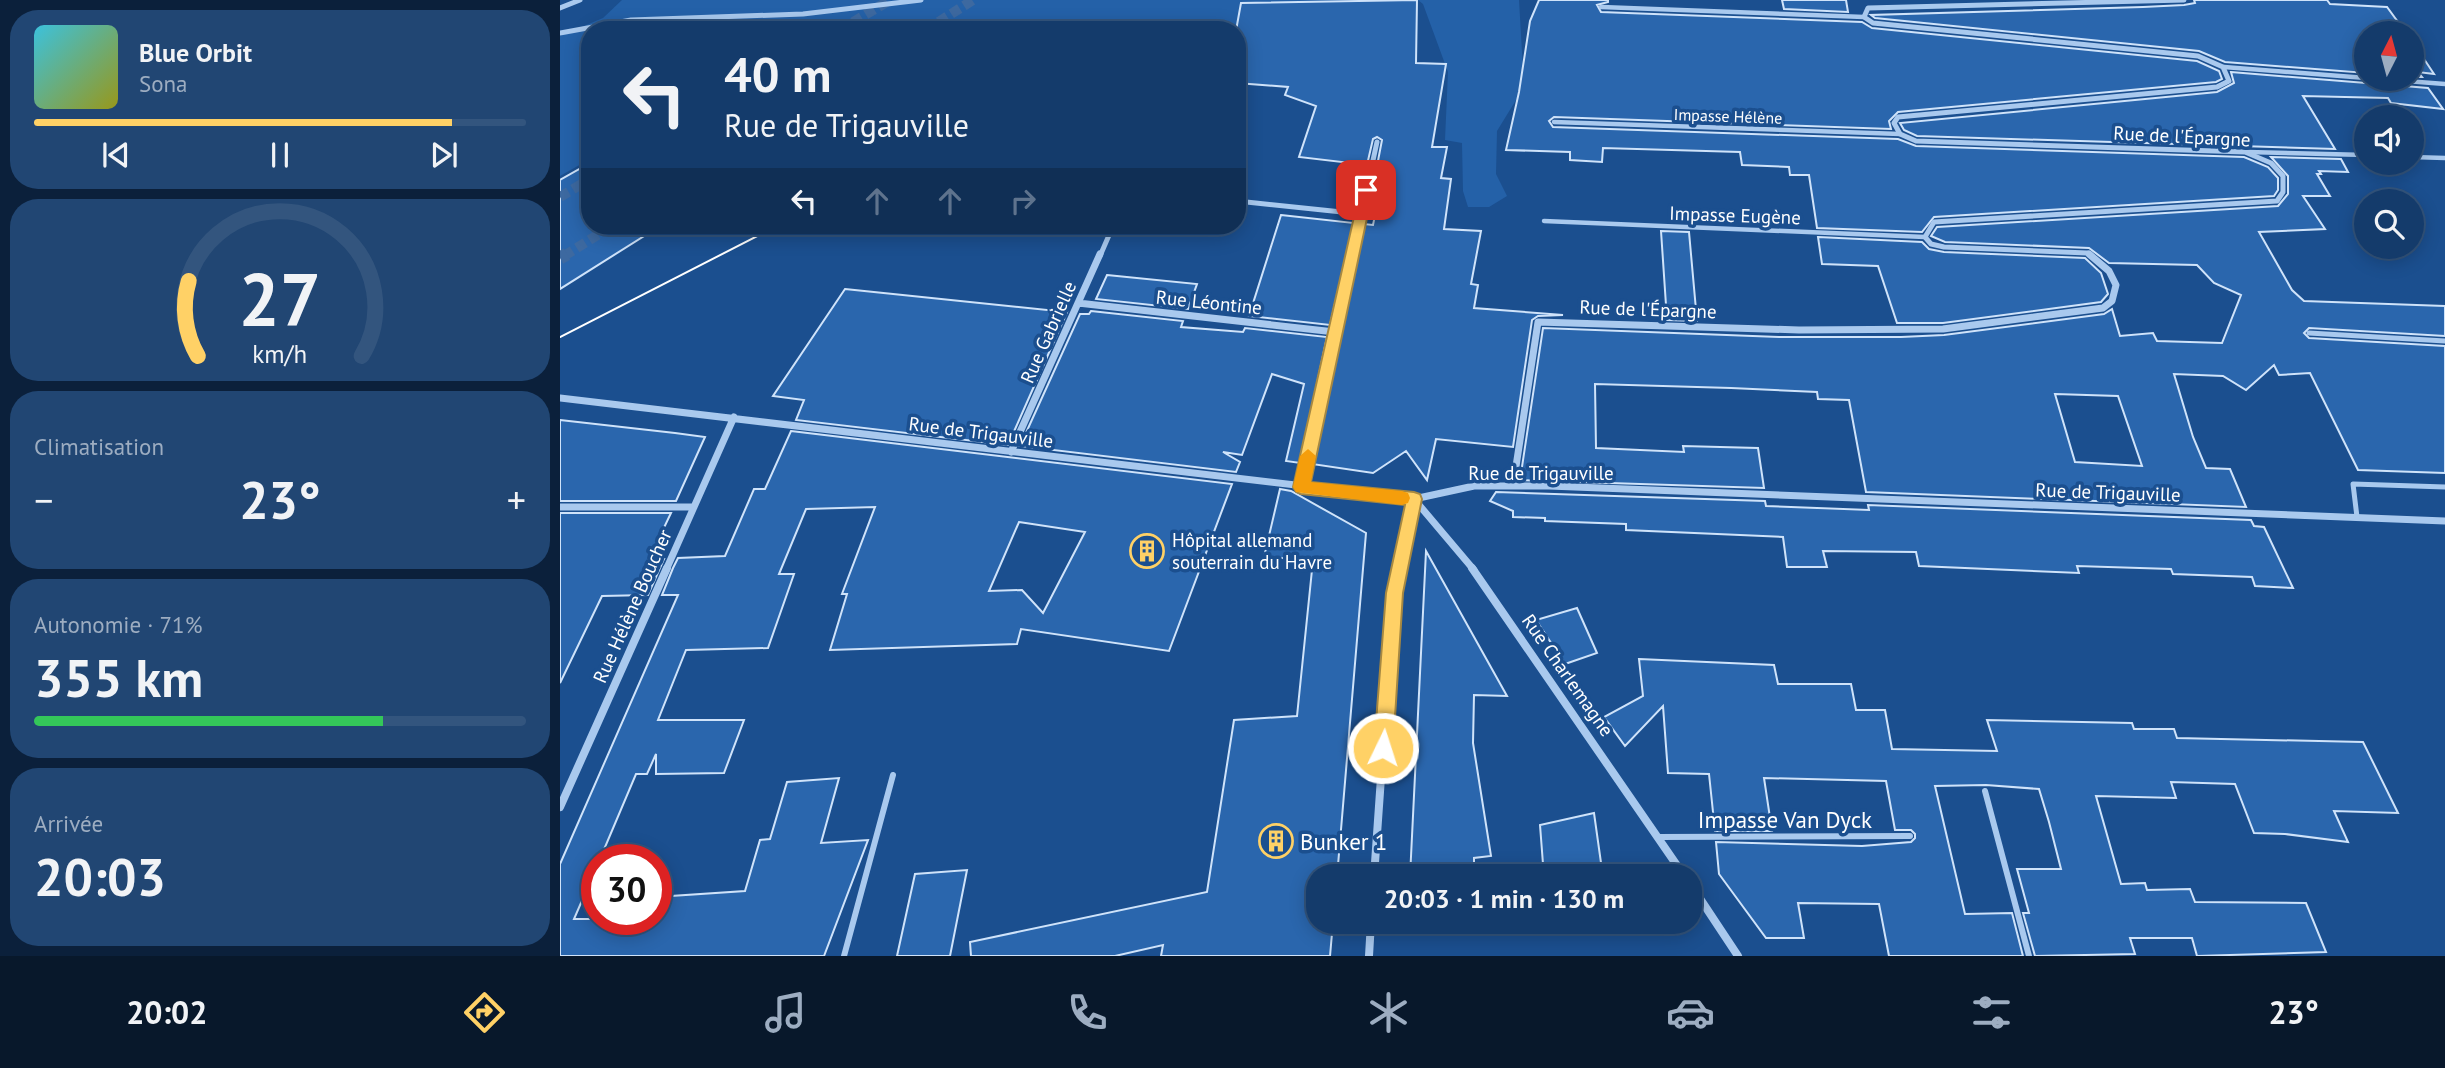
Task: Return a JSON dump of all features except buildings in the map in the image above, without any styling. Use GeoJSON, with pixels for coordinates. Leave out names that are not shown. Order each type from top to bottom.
{"type":"FeatureCollection","features":[{"type":"Feature","properties":{"kind":"street"},"geometry":{"type":"LineString","coordinates":[[560,8],[580,0]]}},
{"type":"Feature","properties":{"kind":"street"},"geometry":{"type":"LineString","coordinates":[[626,21],[803,14],[921,0]]}},
{"type":"Feature","properties":{"kind":"street"},"geometry":{"type":"LineString","coordinates":[[2184,0],[1868,8],[1864,17],[1873,23],[2198,56],[2224,66]]}},
{"type":"Feature","properties":{"kind":"street"},"geometry":{"type":"LineString","coordinates":[[560,33],[581,29]]}},
{"type":"Feature","properties":{"kind":"street","name":"Rue de l'Épargne"},"geometry":{"type":"LineString","coordinates":[[1513,486],[1538,322],[1799,330],[1943,328],[2104,308],[2113,301],[2117,293],[2110,271],[2087,253],[1944,247],[1931,244],[1925,237],[1928,228],[1934,222],[2277,201],[2285,192],[2286,186],[2275,165],[2267,159],[2245,152],[1916,141],[1900,134],[1896,129],[1895,119],[1908,114],[2217,87],[2229,81],[2224,66]]}},
{"type":"Feature","properties":{"kind":"street"},"geometry":{"type":"LineString","coordinates":[[1301,487],[1377,142]]}},
{"type":"Feature","properties":{"kind":"street"},"geometry":{"type":"LineString","coordinates":[[1246,202],[1361,214]]}},
{"type":"Feature","properties":{"kind":"street","name":"Rue Gabrielle"},"geometry":{"type":"LineString","coordinates":[[1011,452],[1109,235]]}},
{"type":"Feature","properties":{"kind":"street","name":"Rue Léontine"},"geometry":{"type":"LineString","coordinates":[[1078,303],[1335,332]]}},
{"type":"Feature","properties":{"kind":"street","name":"Rue de Trigauville"},"geometry":{"type":"LineString","coordinates":[[560,398],[1414,499],[1474,486],[1513,486],[2445,521]]}},
{"type":"Feature","properties":{"kind":"street","name":"Rue Hélène Boucher"},"geometry":{"type":"LineString","coordinates":[[560,807],[734,417]]}},
{"type":"Feature","properties":{"kind":"street"},"geometry":{"type":"LineString","coordinates":[[1375,864],[1394,593],[1414,499]]}},
{"type":"Feature","properties":{"kind":"street","name":"Rue Charlemagne"},"geometry":{"type":"LineString","coordinates":[[1414,499],[1469,563],[1677,864]]}},
{"type":"Feature","properties":{"kind":"street"},"geometry":{"type":"LineString","coordinates":[[560,507],[694,507]]}},
{"type":"Feature","properties":{"kind":"street"},"geometry":{"type":"LineString","coordinates":[[1702,902],[1738,956]]}},
{"type":"Feature","properties":{"kind":"street"},"geometry":{"type":"LineString","coordinates":[[1368,956],[1370,934]]}},
{"type":"Feature","properties":{"kind":"lane"},"geometry":{"type":"LineString","coordinates":[[1601,7],[1864,17]]}},
{"type":"Feature","properties":{"kind":"lane"},"geometry":{"type":"LineString","coordinates":[[2224,66],[2354,77]]}},
{"type":"Feature","properties":{"kind":"lane"},"geometry":{"type":"LineString","coordinates":[[2424,82],[2445,84]]}},
{"type":"Feature","properties":{"kind":"lane","name":"Impasse Hélène"},"geometry":{"type":"LineString","coordinates":[[1555,122],[1900,134]]}},
{"type":"Feature","properties":{"kind":"lane"},"geometry":{"type":"LineString","coordinates":[[2245,152],[2354,155]]}},
{"type":"Feature","properties":{"kind":"lane"},"geometry":{"type":"LineString","coordinates":[[2424,157],[2445,158]]}},
{"type":"Feature","properties":{"kind":"lane","name":"Impasse Eugène"},"geometry":{"type":"LineString","coordinates":[[1544,221],[1925,237]]}},
{"type":"Feature","properties":{"kind":"lane"},"geometry":{"type":"LineString","coordinates":[[2309,333],[2445,341]]}},
{"type":"Feature","properties":{"kind":"lane"},"geometry":{"type":"LineString","coordinates":[[2357,517],[2353,484],[2445,487]]}},
{"type":"Feature","properties":{"kind":"lane"},"geometry":{"type":"LineString","coordinates":[[844,956],[893,775]]}},
{"type":"Feature","properties":{"kind":"lane"},"geometry":{"type":"LineString","coordinates":[[1985,791],[2029,956]]}},
{"type":"Feature","properties":{"kind":"lane","name":"Impasse Van Dyck"},"geometry":{"type":"LineString","coordinates":[[1659,837],[1910,836]]}},
{"type":"Feature","properties":{"kind":"shaded area"},"geometry":{"type":"Polygon","coordinates":[[[622,0],[1384,0],[1241,3],[1238,21],[596,21],[603,18],[622,0]]]}},
{"type":"Feature","properties":{"kind":"shaded area"},"geometry":{"type":"Polygon","coordinates":[[[1418,0],[1519,0],[1524,87],[1497,131],[1496,174],[1507,196],[1489,207],[1468,207],[1463,191],[1462,143],[1445,140],[1448,72],[1423,4],[1418,0]]]}},
{"type":"Feature","properties":{"kind":"shaded area"},"geometry":{"type":"Polygon","coordinates":[[[581,27],[581,164],[560,176],[560,36],[581,27]]]}},
{"type":"Feature","properties":{"kind":"tunnel"},"geometry":{"type":"LineString","coordinates":[[855,21],[890,0]]}},
{"type":"Feature","properties":{"kind":"tunnel"},"geometry":{"type":"LineString","coordinates":[[940,21],[973,0]]}},
{"type":"Feature","properties":{"kind":"tunnel"},"geometry":{"type":"LineString","coordinates":[[560,197],[581,184]]}},
{"type":"Feature","properties":{"kind":"tunnel"},"geometry":{"type":"LineString","coordinates":[[564,256],[598,235]]}},
{"type":"Feature","properties":{"kind":"tunnel"},"geometry":{"type":"LineString","coordinates":[[560,258],[567,254]]}},
{"type":"Feature","properties":{"kind":"tram line"},"geometry":{"type":"LineString","coordinates":[[560,337],[759,235]]}},
{"type":"Feature","properties":{"kind":"slow traffic"},"geometry":{"type":"LineString","coordinates":[[1308,456],[1301,487],[1402,498]]}},
{"type":"Feature","properties":{"kind":"place","name":"Hôpital allemand souterrain du Havre"},"geometry":{"type":"Point","coordinates":[1147,551]}},
{"type":"Feature","properties":{"kind":"place","name":"Bunker 1"},"geometry":{"type":"Point","coordinates":[1276,841]}},
{"type":"Feature","properties":{"kind":"route"},"geometry":{"type":"LineString","coordinates":[[1366,190],[1301,487],[1414,499],[1394,593],[1383,748]]}}]}
